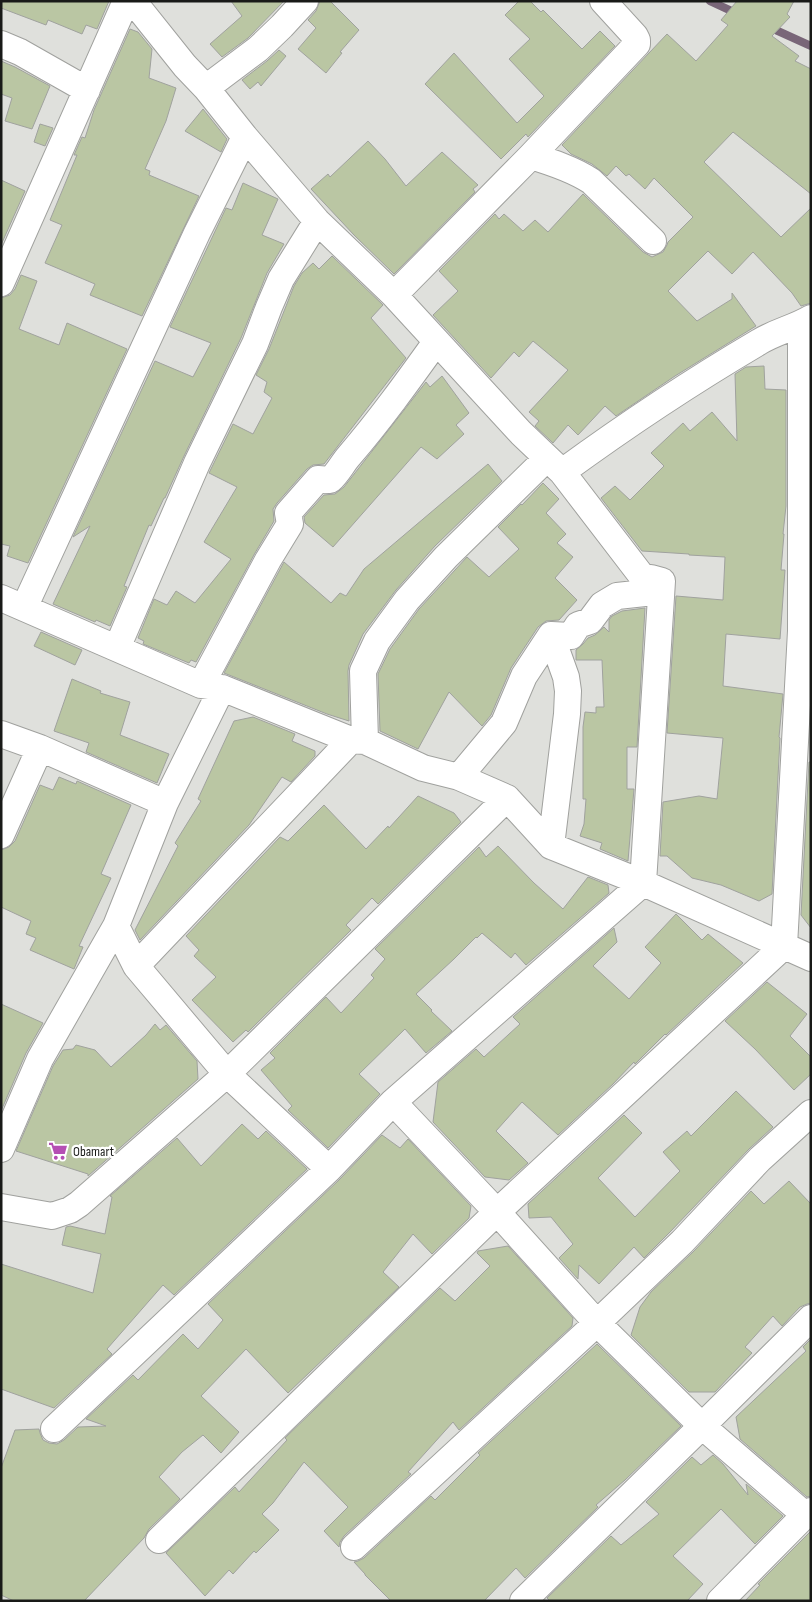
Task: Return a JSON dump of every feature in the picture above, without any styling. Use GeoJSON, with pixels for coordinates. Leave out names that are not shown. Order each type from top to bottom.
{"type":"FeatureCollection","features":[{"type":"Feature","properties":{"kind":"street"},"geometry":{"type":"LineString","coordinates":[[1,283],[126,1]]}},
{"type":"Feature","properties":{"kind":"street"},"geometry":{"type":"LineString","coordinates":[[133,1],[185,66],[206,88],[245,137],[318,222],[394,295],[554,466],[654,592]]}},
{"type":"Feature","properties":{"kind":"street"},"geometry":{"type":"LineString","coordinates":[[206,88],[258,49],[305,1]]}},
{"type":"Feature","properties":{"kind":"street"},"geometry":{"type":"LineString","coordinates":[[394,295],[531,156],[637,44],[635,36],[603,1]]}},
{"type":"Feature","properties":{"kind":"street"},"geometry":{"type":"LineString","coordinates":[[1,44],[20,52],[87,90]]}},
{"type":"Feature","properties":{"kind":"street"},"geometry":{"type":"LineString","coordinates":[[245,137],[13,603],[211,686],[358,740],[423,768],[459,777],[507,798],[552,846],[643,883],[811,958]]}},
{"type":"Feature","properties":{"kind":"street"},"geometry":{"type":"LineString","coordinates":[[531,156],[582,175],[591,181],[653,241]]}},
{"type":"Feature","properties":{"kind":"street"},"geometry":{"type":"LineString","coordinates":[[117,648],[197,463],[255,344],[268,307],[281,279],[318,222]]}},
{"type":"Feature","properties":{"kind":"street"},"geometry":{"type":"LineString","coordinates":[[136,966],[358,740],[362,671],[377,641],[407,600],[446,556],[554,466],[607,440],[762,340],[806,321],[801,631],[784,946],[497,1212],[159,1540]]}},
{"type":"Feature","properties":{"kind":"street"},"geometry":{"type":"LineString","coordinates":[[1,1149],[40,1059],[116,926],[211,686],[264,568],[290,524],[288,513],[318,479],[330,480],[336,474],[436,342]]}},
{"type":"Feature","properties":{"kind":"street"},"geometry":{"type":"LineString","coordinates":[[54,1429],[329,1169],[393,1102],[643,883],[662,581],[651,578],[654,592]]}},
{"type":"Feature","properties":{"kind":"street"},"geometry":{"type":"LineString","coordinates":[[550,635],[571,636],[578,625],[590,621],[602,605],[617,596],[654,592]]}},
{"type":"Feature","properties":{"kind":"street"},"geometry":{"type":"LineString","coordinates":[[459,777],[504,723],[524,676],[550,635]]}},
{"type":"Feature","properties":{"kind":"street"},"geometry":{"type":"LineString","coordinates":[[550,635],[566,677],[568,691],[552,846]]}},
{"type":"Feature","properties":{"kind":"street"},"geometry":{"type":"LineString","coordinates":[[1,734],[40,748],[165,803]]}},
{"type":"Feature","properties":{"kind":"street"},"geometry":{"type":"LineString","coordinates":[[1,835],[40,748]]}},
{"type":"Feature","properties":{"kind":"street"},"geometry":{"type":"LineString","coordinates":[[1,1207],[52,1216],[70,1210],[79,1204],[227,1074],[507,798]]}},
{"type":"Feature","properties":{"kind":"street"},"geometry":{"type":"LineString","coordinates":[[116,926],[136,966],[227,1074],[329,1169]]}},
{"type":"Feature","properties":{"kind":"street"},"geometry":{"type":"LineString","coordinates":[[393,1102],[497,1212],[597,1323],[702,1426],[808,1513],[720,1601]]}},
{"type":"Feature","properties":{"kind":"street"},"geometry":{"type":"LineString","coordinates":[[354,1547],[597,1323],[682,1242],[760,1159],[811,1113]]}},
{"type":"Feature","properties":{"kind":"street"},"geometry":{"type":"LineString","coordinates":[[523,1601],[811,1318]]}},
{"type":"Feature","properties":{"kind":"building"},"geometry":{"type":"Polygon","coordinates":[[[1,1],[109,1],[97,29],[86,25],[82,34],[48,20],[46,25],[1,8],[1,1]]]}},
{"type":"Feature","properties":{"kind":"building"},"geometry":{"type":"Polygon","coordinates":[[[231,1],[284,1],[248,38],[222,57],[210,44],[242,16],[231,1]]]}},
{"type":"Feature","properties":{"kind":"building"},"geometry":{"type":"Polygon","coordinates":[[[320,1],[330,1],[359,30],[340,52],[342,53],[326,73],[298,49],[316,28],[308,20],[316,11],[320,1]]]}},
{"type":"Feature","properties":{"kind":"building"},"geometry":{"type":"Polygon","coordinates":[[[519,1],[530,1],[541,12],[543,10],[582,49],[600,31],[615,46],[528,137],[526,134],[501,159],[425,84],[454,53],[517,123],[544,96],[509,59],[530,39],[505,15],[519,1]]]}},
{"type":"Feature","properties":{"kind":"building"},"geometry":{"type":"Polygon","coordinates":[[[737,1],[794,1],[787,14],[790,17],[772,36],[799,56],[795,61],[811,69],[811,194],[733,132],[704,162],[781,237],[811,208],[811,303],[801,306],[792,293],[753,252],[732,274],[708,251],[668,291],[697,321],[732,299],[732,293],[756,326],[675,376],[616,416],[605,406],[578,435],[568,425],[553,443],[535,426],[539,421],[529,412],[568,370],[533,341],[519,357],[514,352],[491,378],[433,315],[458,291],[439,271],[495,214],[499,219],[504,214],[523,231],[535,220],[548,232],[583,194],[643,252],[652,257],[663,252],[668,242],[693,217],[654,178],[645,189],[629,174],[626,176],[616,166],[607,176],[592,164],[571,154],[562,145],[667,34],[696,61],[728,25],[721,20],[737,1]]]}},
{"type":"Feature","properties":{"kind":"building"},"geometry":{"type":"Polygon","coordinates":[[[130,29],[138,32],[152,49],[149,78],[176,88],[166,121],[145,169],[150,171],[149,175],[199,196],[142,316],[90,295],[95,284],[45,263],[62,225],[50,220],[77,155],[74,155],[82,137],[85,138],[94,110],[130,29]]]}},
{"type":"Feature","properties":{"kind":"building"},"geometry":{"type":"Polygon","coordinates":[[[279,50],[286,56],[261,86],[258,82],[250,89],[242,80],[279,50]]]}},
{"type":"Feature","properties":{"kind":"building"},"geometry":{"type":"Polygon","coordinates":[[[1,61],[50,86],[32,129],[5,121],[12,98],[1,94],[1,61]]]}},
{"type":"Feature","properties":{"kind":"building"},"geometry":{"type":"Polygon","coordinates":[[[203,109],[227,139],[221,152],[185,131],[203,109]]]}},
{"type":"Feature","properties":{"kind":"building"},"geometry":{"type":"Polygon","coordinates":[[[40,124],[53,128],[45,146],[34,142],[40,124]]]}},
{"type":"Feature","properties":{"kind":"building"},"geometry":{"type":"Polygon","coordinates":[[[368,141],[406,186],[442,152],[478,185],[473,189],[475,192],[394,274],[311,189],[328,174],[330,177],[368,141]]]}},
{"type":"Feature","properties":{"kind":"building"},"geometry":{"type":"Polygon","coordinates":[[[1,180],[25,191],[1,245],[1,180]]]}},
{"type":"Feature","properties":{"kind":"building"},"geometry":{"type":"Polygon","coordinates":[[[243,183],[278,199],[262,235],[284,244],[267,273],[241,338],[165,498],[151,526],[149,525],[124,586],[127,587],[110,626],[96,620],[95,622],[53,604],[90,526],[73,537],[155,361],[193,377],[211,343],[170,327],[226,208],[232,210],[243,183]]]}},
{"type":"Feature","properties":{"kind":"building"},"geometry":{"type":"Polygon","coordinates":[[[332,256],[383,305],[371,318],[406,358],[324,464],[313,465],[307,469],[277,503],[273,509],[274,521],[196,662],[191,660],[189,663],[143,644],[144,641],[138,638],[154,599],[167,605],[176,591],[195,603],[231,559],[204,542],[237,487],[209,473],[233,424],[253,434],[272,398],[264,392],[267,382],[256,375],[269,349],[294,286],[302,273],[313,263],[319,269],[332,256]]]}},
{"type":"Feature","properties":{"kind":"building"},"geometry":{"type":"Polygon","coordinates":[[[21,275],[37,281],[19,329],[59,345],[67,323],[127,349],[28,563],[7,556],[10,546],[1,544],[1,298],[10,295],[21,275]]]}},
{"type":"Feature","properties":{"kind":"building"},"geometry":{"type":"Polygon","coordinates":[[[764,366],[765,389],[786,390],[786,506],[781,570],[785,570],[780,639],[726,634],[723,686],[783,694],[779,737],[772,894],[759,901],[721,885],[692,878],[667,856],[660,856],[663,802],[699,796],[717,799],[723,738],[667,733],[676,596],[723,600],[725,557],[642,551],[601,498],[615,486],[630,500],[664,466],[651,453],[683,423],[690,431],[712,412],[737,441],[735,374],[746,367],[764,366]]]}},
{"type":"Feature","properties":{"kind":"building"},"geometry":{"type":"Polygon","coordinates":[[[442,376],[469,413],[456,425],[464,434],[437,459],[421,447],[333,547],[305,523],[304,517],[324,495],[335,494],[344,487],[426,382],[430,387],[442,376]]]}},
{"type":"Feature","properties":{"kind":"building"},"geometry":{"type":"Polygon","coordinates":[[[488,464],[502,481],[435,546],[396,590],[363,634],[348,671],[349,721],[224,673],[284,562],[331,603],[340,593],[346,596],[364,569],[488,464]]]}},
{"type":"Feature","properties":{"kind":"building"},"geometry":{"type":"Polygon","coordinates":[[[543,483],[559,499],[546,513],[566,534],[557,543],[573,557],[555,578],[577,600],[559,620],[546,621],[538,627],[511,668],[491,715],[482,726],[449,692],[418,749],[380,731],[378,674],[390,649],[419,609],[467,557],[489,577],[519,549],[498,527],[543,483]]]}},
{"type":"Feature","properties":{"kind":"building"},"geometry":{"type":"Polygon","coordinates":[[[645,608],[637,747],[627,747],[627,789],[634,789],[628,861],[600,849],[602,843],[580,836],[584,824],[586,799],[583,799],[583,727],[585,712],[596,713],[596,707],[604,707],[602,660],[576,660],[576,650],[588,638],[604,627],[609,632],[609,620],[612,616],[622,611],[645,608]]]}},
{"type":"Feature","properties":{"kind":"building"},"geometry":{"type":"Polygon","coordinates":[[[41,632],[82,650],[75,665],[34,646],[41,632]]]}},
{"type":"Feature","properties":{"kind":"building"},"geometry":{"type":"Polygon","coordinates":[[[72,679],[101,691],[100,693],[130,702],[120,735],[169,754],[157,783],[86,752],[89,743],[54,731],[72,679]]]}},
{"type":"Feature","properties":{"kind":"building"},"geometry":{"type":"Polygon","coordinates":[[[253,717],[295,734],[292,741],[315,751],[315,756],[291,782],[282,777],[249,825],[140,940],[135,930],[178,846],[175,843],[201,801],[198,799],[234,721],[253,717]]]}},
{"type":"Feature","properties":{"kind":"building"},"geometry":{"type":"Polygon","coordinates":[[[809,762],[811,762],[811,928],[801,915],[809,762]]]}},
{"type":"Feature","properties":{"kind":"building"},"geometry":{"type":"Polygon","coordinates":[[[59,777],[76,784],[77,781],[131,805],[101,874],[111,878],[79,946],[83,947],[74,969],[30,950],[36,938],[26,934],[31,921],[1,907],[1,850],[9,847],[15,841],[40,785],[53,790],[59,777]]]}},
{"type":"Feature","properties":{"kind":"building"},"geometry":{"type":"Polygon","coordinates":[[[418,796],[454,813],[461,822],[378,904],[372,898],[346,925],[351,930],[248,1032],[246,1030],[233,1042],[192,1000],[216,977],[194,956],[199,950],[186,936],[280,837],[288,841],[324,805],[366,849],[388,826],[389,828],[418,796]]]}},
{"type":"Feature","properties":{"kind":"building"},"geometry":{"type":"Polygon","coordinates":[[[498,846],[534,883],[563,909],[588,877],[608,885],[609,893],[526,965],[515,953],[511,958],[482,933],[476,937],[416,994],[452,1031],[426,1053],[405,1029],[359,1074],[380,1094],[328,1148],[288,1110],[292,1106],[261,1070],[275,1058],[270,1053],[326,997],[341,1013],[374,978],[371,975],[385,959],[375,949],[479,847],[486,857],[498,846]]]}},
{"type":"Feature","properties":{"kind":"building"},"geometry":{"type":"Polygon","coordinates":[[[676,914],[702,940],[708,934],[743,963],[635,1064],[634,1062],[558,1135],[522,1102],[496,1131],[528,1163],[509,1180],[485,1177],[433,1122],[438,1082],[476,1049],[484,1057],[520,1024],[513,1017],[614,928],[617,942],[593,966],[629,999],[661,963],[645,947],[676,914]]]}},
{"type":"Feature","properties":{"kind":"building"},"geometry":{"type":"Polygon","coordinates":[[[767,982],[807,1014],[790,1036],[811,1057],[811,1074],[794,1090],[725,1021],[767,982]]]}},
{"type":"Feature","properties":{"kind":"building"},"geometry":{"type":"Polygon","coordinates":[[[1,1004],[43,1023],[26,1053],[1,1111],[1,1004]]]}},
{"type":"Feature","properties":{"kind":"building"},"geometry":{"type":"Polygon","coordinates":[[[155,1024],[160,1030],[166,1025],[197,1061],[198,1079],[88,1176],[88,1174],[16,1151],[53,1066],[63,1050],[73,1049],[76,1045],[95,1050],[111,1067],[146,1035],[155,1024]]]}},
{"type":"Feature","properties":{"kind":"building"},"geometry":{"type":"Polygon","coordinates":[[[736,1091],[773,1127],[749,1149],[644,1258],[634,1247],[599,1284],[579,1265],[578,1279],[559,1258],[573,1244],[551,1217],[529,1218],[528,1204],[624,1115],[642,1133],[598,1178],[635,1217],[680,1171],[663,1152],[687,1131],[691,1136],[736,1091]]]}},
{"type":"Feature","properties":{"kind":"building"},"geometry":{"type":"Polygon","coordinates":[[[242,1124],[258,1139],[266,1131],[307,1169],[174,1295],[163,1285],[107,1349],[112,1354],[54,1408],[1,1389],[1,1264],[93,1293],[101,1254],[62,1245],[66,1227],[70,1226],[105,1234],[112,1197],[110,1196],[177,1138],[201,1166],[242,1124]]]}},
{"type":"Feature","properties":{"kind":"building"},"geometry":{"type":"Polygon","coordinates":[[[382,1135],[400,1148],[408,1139],[471,1206],[469,1218],[432,1254],[413,1234],[383,1272],[399,1287],[288,1393],[246,1349],[201,1396],[239,1432],[221,1453],[203,1435],[182,1452],[159,1477],[180,1499],[149,1529],[144,1538],[84,1601],[14,1601],[1,1595],[1,1468],[15,1430],[39,1429],[43,1440],[57,1444],[78,1427],[106,1426],[86,1419],[133,1375],[138,1380],[183,1334],[198,1349],[223,1320],[208,1304],[339,1180],[382,1135]]]}},
{"type":"Feature","properties":{"kind":"building"},"geometry":{"type":"Polygon","coordinates":[[[789,1181],[811,1204],[811,1303],[800,1307],[782,1326],[773,1316],[745,1347],[752,1353],[715,1392],[689,1392],[631,1335],[640,1307],[651,1292],[693,1252],[751,1191],[764,1204],[789,1181]]]}},
{"type":"Feature","properties":{"kind":"building"},"geometry":{"type":"Polygon","coordinates":[[[508,1246],[573,1318],[572,1326],[459,1430],[453,1422],[408,1472],[411,1474],[344,1536],[339,1547],[324,1531],[348,1507],[304,1462],[273,1503],[262,1514],[279,1530],[256,1553],[254,1551],[233,1574],[229,1570],[205,1596],[166,1553],[235,1487],[239,1492],[287,1440],[285,1438],[440,1288],[455,1301],[490,1266],[477,1253],[478,1251],[508,1246]]]}},
{"type":"Feature","properties":{"kind":"building"},"geometry":{"type":"Polygon","coordinates":[[[811,1339],[811,1496],[807,1497],[740,1439],[736,1417],[806,1351],[803,1347],[811,1339]]]}},
{"type":"Feature","properties":{"kind":"building"},"geometry":{"type":"Polygon","coordinates":[[[597,1344],[681,1426],[596,1505],[598,1507],[525,1578],[516,1568],[484,1601],[391,1601],[354,1562],[364,1558],[431,1496],[435,1500],[480,1455],[478,1453],[597,1344]]]}},
{"type":"Feature","properties":{"kind":"building"},"geometry":{"type":"Polygon","coordinates":[[[713,1455],[723,1464],[748,1495],[746,1484],[783,1516],[755,1544],[721,1509],[673,1556],[703,1584],[687,1601],[550,1601],[547,1598],[611,1536],[621,1545],[659,1514],[646,1502],[692,1457],[701,1465],[713,1455]]]}},
{"type":"Feature","properties":{"kind":"building"},"geometry":{"type":"Polygon","coordinates":[[[811,1531],[811,1601],[745,1601],[760,1585],[758,1584],[811,1531]]]}},
{"type":"Feature","properties":{"kind":"waterway"},"geometry":{"type":"LineString","coordinates":[[710,1],[738,14]]}},
{"type":"Feature","properties":{"kind":"waterway"},"geometry":{"type":"LineString","coordinates":[[769,27],[811,46]]}},
{"type":"Feature","properties":{"kind":"place","name":"Obamart"},"geometry":{"type":"Point","coordinates":[58,1151]}}]}
